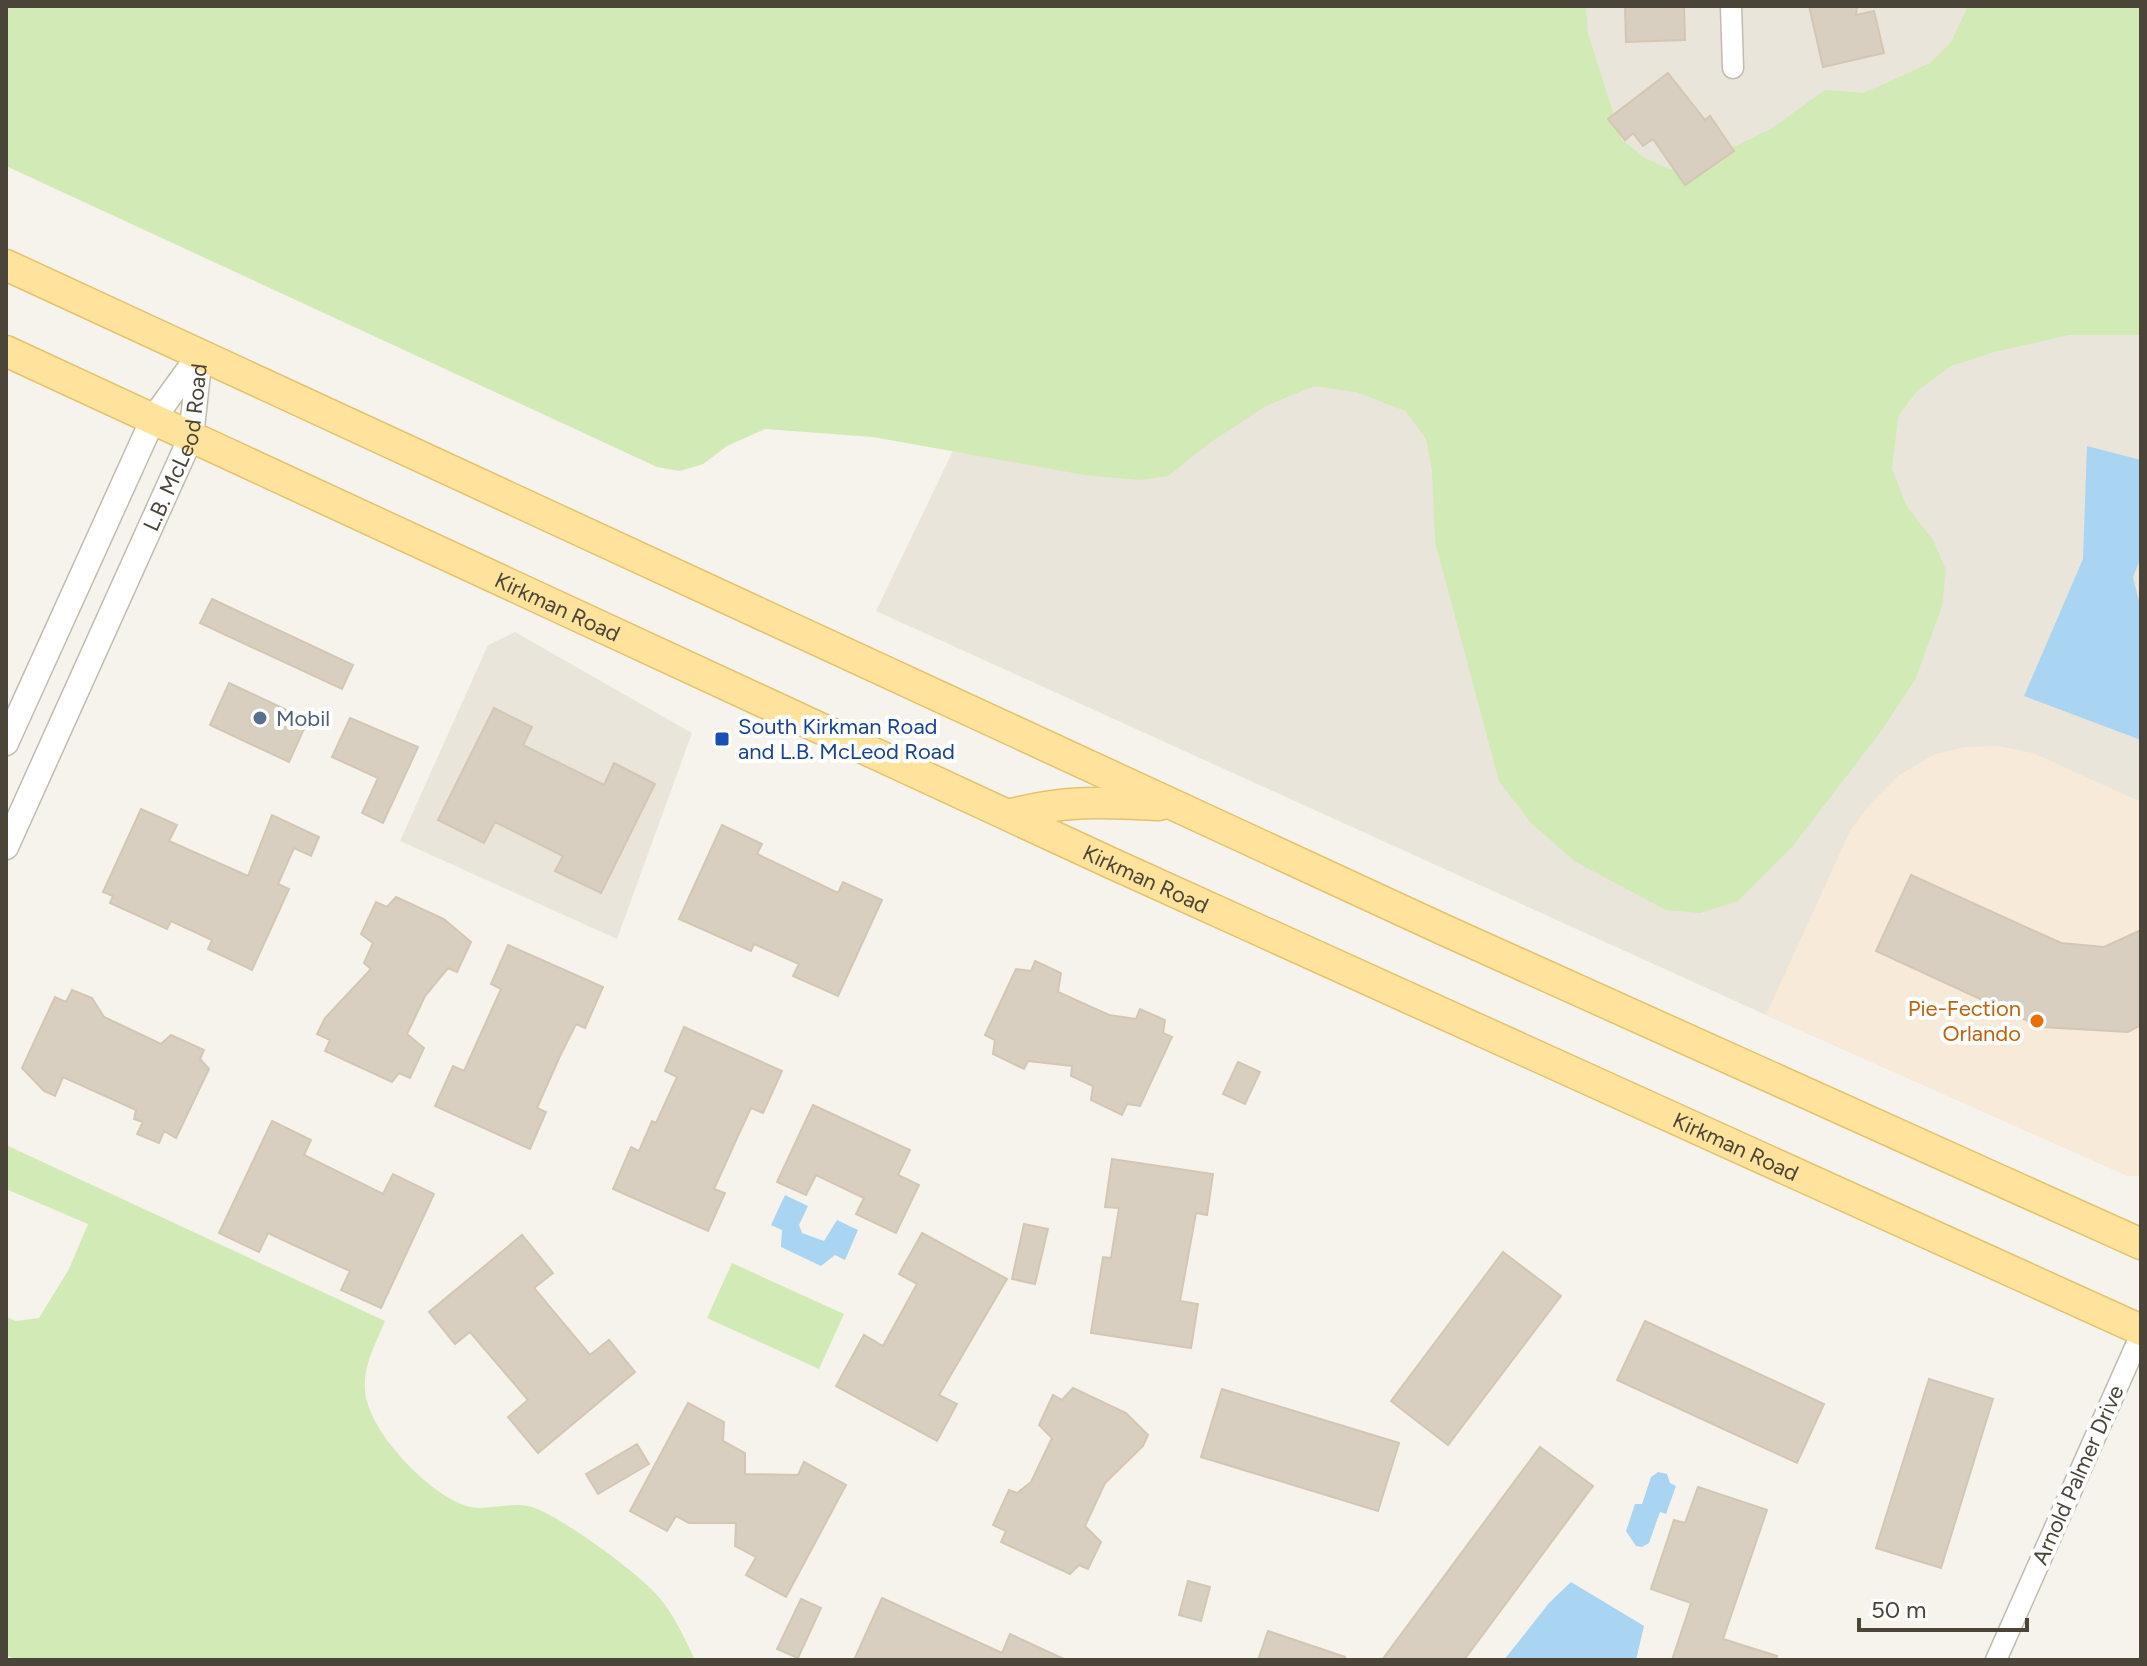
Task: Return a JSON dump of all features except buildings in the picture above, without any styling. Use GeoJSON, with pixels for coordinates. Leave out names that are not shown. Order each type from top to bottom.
{"type":"FeatureCollection","features":[{"type":"Feature","properties":{"kind":"main road"},"geometry":{"type":"LineString","coordinates":[[6,265],[1177,806],[2141,1244]]}},
{"type":"Feature","properties":{"kind":"main road","name":"Kirkman Road"},"geometry":{"type":"LineString","coordinates":[[6,351],[1008,815],[2141,1332]]}},
{"type":"Feature","properties":{"kind":"main road"},"geometry":{"type":"LineString","coordinates":[[1008,815],[1043,806],[1085,801],[1177,806]]}},
{"type":"Feature","properties":{"kind":"street"},"geometry":{"type":"LineString","coordinates":[[1731,6],[1733,68]]}},
{"type":"Feature","properties":{"kind":"street","name":"L.B. McLeod Road"},"geometry":{"type":"LineString","coordinates":[[6,743],[153,419],[200,355]]}},
{"type":"Feature","properties":{"kind":"street","name":"L.B. McLeod Road"},"geometry":{"type":"LineString","coordinates":[[6,847],[191,437],[200,355]]}},
{"type":"Feature","properties":{"kind":"street","name":"Arnold Palmer Drive"},"geometry":{"type":"LineString","coordinates":[[1996,1660],[2141,1332]]}},
{"type":"Feature","properties":{"kind":"shaded area"},"geometry":{"type":"Polygon","coordinates":[[[935,6],[2141,6],[2141,1175],[2128,1176],[1766,1015],[876,611],[1125,93],[935,6]]]}},
{"type":"Feature","properties":{"kind":"shaded area"},"geometry":{"type":"Polygon","coordinates":[[[515,632],[692,733],[617,939],[400,841],[488,645],[515,632]]]}},
{"type":"Feature","properties":{"kind":"shaded area"},"geometry":{"type":"Polygon","coordinates":[[[1998,746],[2033,753],[2141,802],[2141,1175],[2128,1176],[1766,1015],[1851,829],[1871,803],[1899,775],[1933,755],[1965,747],[1998,746]]]}},
{"type":"Feature","properties":{"kind":"green space"},"geometry":{"type":"Polygon","coordinates":[[[6,6],[1586,6],[1588,34],[1622,140],[1645,158],[1669,169],[1696,166],[1772,128],[1825,90],[1864,93],[1930,63],[1951,42],[1968,6],[2141,6],[2141,335],[2069,335],[1994,352],[1951,366],[1916,392],[1898,417],[1892,469],[1906,505],[1933,540],[1946,570],[1942,607],[1915,680],[1882,730],[1792,847],[1738,901],[1700,913],[1666,910],[1574,861],[1531,823],[1499,781],[1435,542],[1432,471],[1426,439],[1405,411],[1356,392],[1314,386],[1266,406],[1211,442],[1168,476],[1139,480],[1085,475],[873,437],[765,429],[727,446],[703,464],[680,471],[657,467],[6,166],[6,6]]]}},
{"type":"Feature","properties":{"kind":"green space"},"geometry":{"type":"Polygon","coordinates":[[[6,1145],[385,1321],[368,1363],[365,1390],[376,1423],[402,1459],[435,1489],[467,1506],[528,1506],[578,1532],[653,1591],[672,1615],[695,1660],[17,1660],[6,1655],[6,1317],[16,1321],[39,1318],[69,1269],[88,1224],[6,1189],[6,1145]]]}},
{"type":"Feature","properties":{"kind":"green space"},"geometry":{"type":"Polygon","coordinates":[[[732,1263],[844,1314],[819,1369],[707,1318],[732,1263]]]}},
{"type":"Feature","properties":{"kind":"water"},"geometry":{"type":"Polygon","coordinates":[[[2087,446],[2141,460],[2141,557],[2133,577],[2141,609],[2141,740],[2024,696],[2083,559],[2087,446]]]}},
{"type":"Feature","properties":{"kind":"water"},"geometry":{"type":"Polygon","coordinates":[[[785,1195],[808,1206],[799,1225],[802,1233],[824,1241],[837,1220],[858,1230],[845,1260],[835,1255],[821,1266],[781,1247],[782,1230],[771,1225],[785,1195]]]}},
{"type":"Feature","properties":{"kind":"water"},"geometry":{"type":"Polygon","coordinates":[[[1658,1472],[1667,1474],[1670,1483],[1676,1486],[1666,1514],[1660,1512],[1649,1543],[1636,1546],[1626,1531],[1635,1504],[1642,1504],[1651,1477],[1658,1472]]]}},
{"type":"Feature","properties":{"kind":"water"},"geometry":{"type":"Polygon","coordinates":[[[1571,1582],[1644,1626],[1636,1660],[1504,1660],[1549,1603],[1571,1582]]]}},
{"type":"Feature","properties":{"kind":"place","name":"Mobil"},"geometry":{"type":"Point","coordinates":[260,718]}},
{"type":"Feature","properties":{"kind":"place","name":"South Kirkman Road and L.B. McLeod Road"},"geometry":{"type":"Point","coordinates":[722,739]}},
{"type":"Feature","properties":{"kind":"place","name":"Pie-Fection Orlando"},"geometry":{"type":"Point","coordinates":[2037,1021]}}]}
